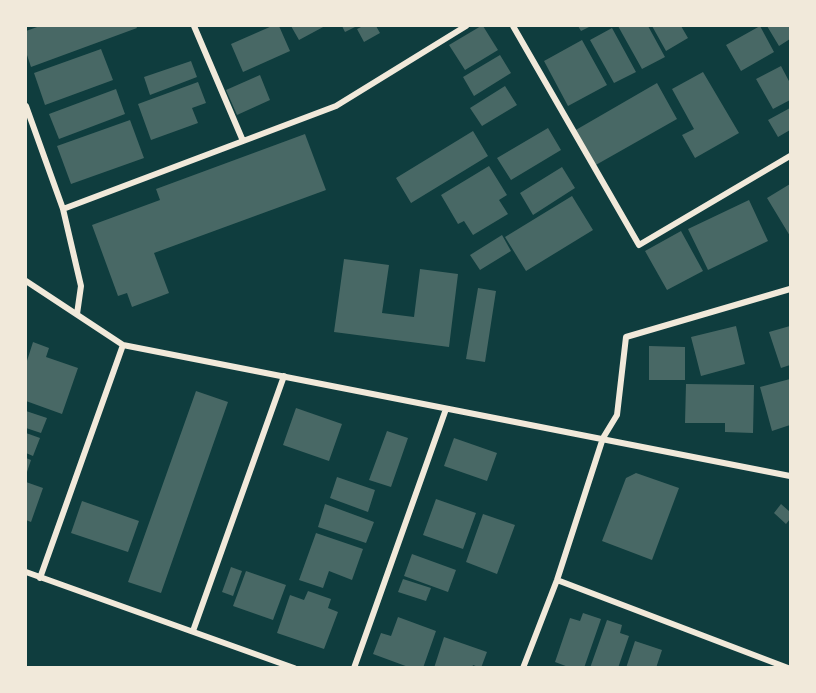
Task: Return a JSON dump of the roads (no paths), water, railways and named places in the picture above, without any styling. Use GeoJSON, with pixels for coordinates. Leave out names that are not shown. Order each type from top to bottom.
{"type":"FeatureCollection","features":[{"type":"Feature","properties":{"kind":"street"},"geometry":{"type":"LineString","coordinates":[[195,26],[243,141]]}},
{"type":"Feature","properties":{"kind":"street"},"geometry":{"type":"LineString","coordinates":[[63,209],[336,106],[466,26]]}},
{"type":"Feature","properties":{"kind":"street"},"geometry":{"type":"LineString","coordinates":[[513,26],[639,245],[790,156]]}},
{"type":"Feature","properties":{"kind":"street"},"geometry":{"type":"LineString","coordinates":[[26,106],[63,209],[81,286],[76,314]]}},
{"type":"Feature","properties":{"kind":"street"},"geometry":{"type":"LineString","coordinates":[[26,281],[123,345],[790,476]]}},
{"type":"Feature","properties":{"kind":"street"},"geometry":{"type":"LineString","coordinates":[[523,668],[556,580],[603,438],[616,415],[626,338],[790,289]]}},
{"type":"Feature","properties":{"kind":"street"},"geometry":{"type":"LineString","coordinates":[[40,578],[123,345]]}},
{"type":"Feature","properties":{"kind":"street"},"geometry":{"type":"LineString","coordinates":[[193,631],[284,376]]}},
{"type":"Feature","properties":{"kind":"street"},"geometry":{"type":"LineString","coordinates":[[354,668],[446,409]]}},
{"type":"Feature","properties":{"kind":"street"},"geometry":{"type":"LineString","coordinates":[[26,572],[294,668]]}},
{"type":"Feature","properties":{"kind":"street"},"geometry":{"type":"LineString","coordinates":[[556,580],[788,668]]}}]}
